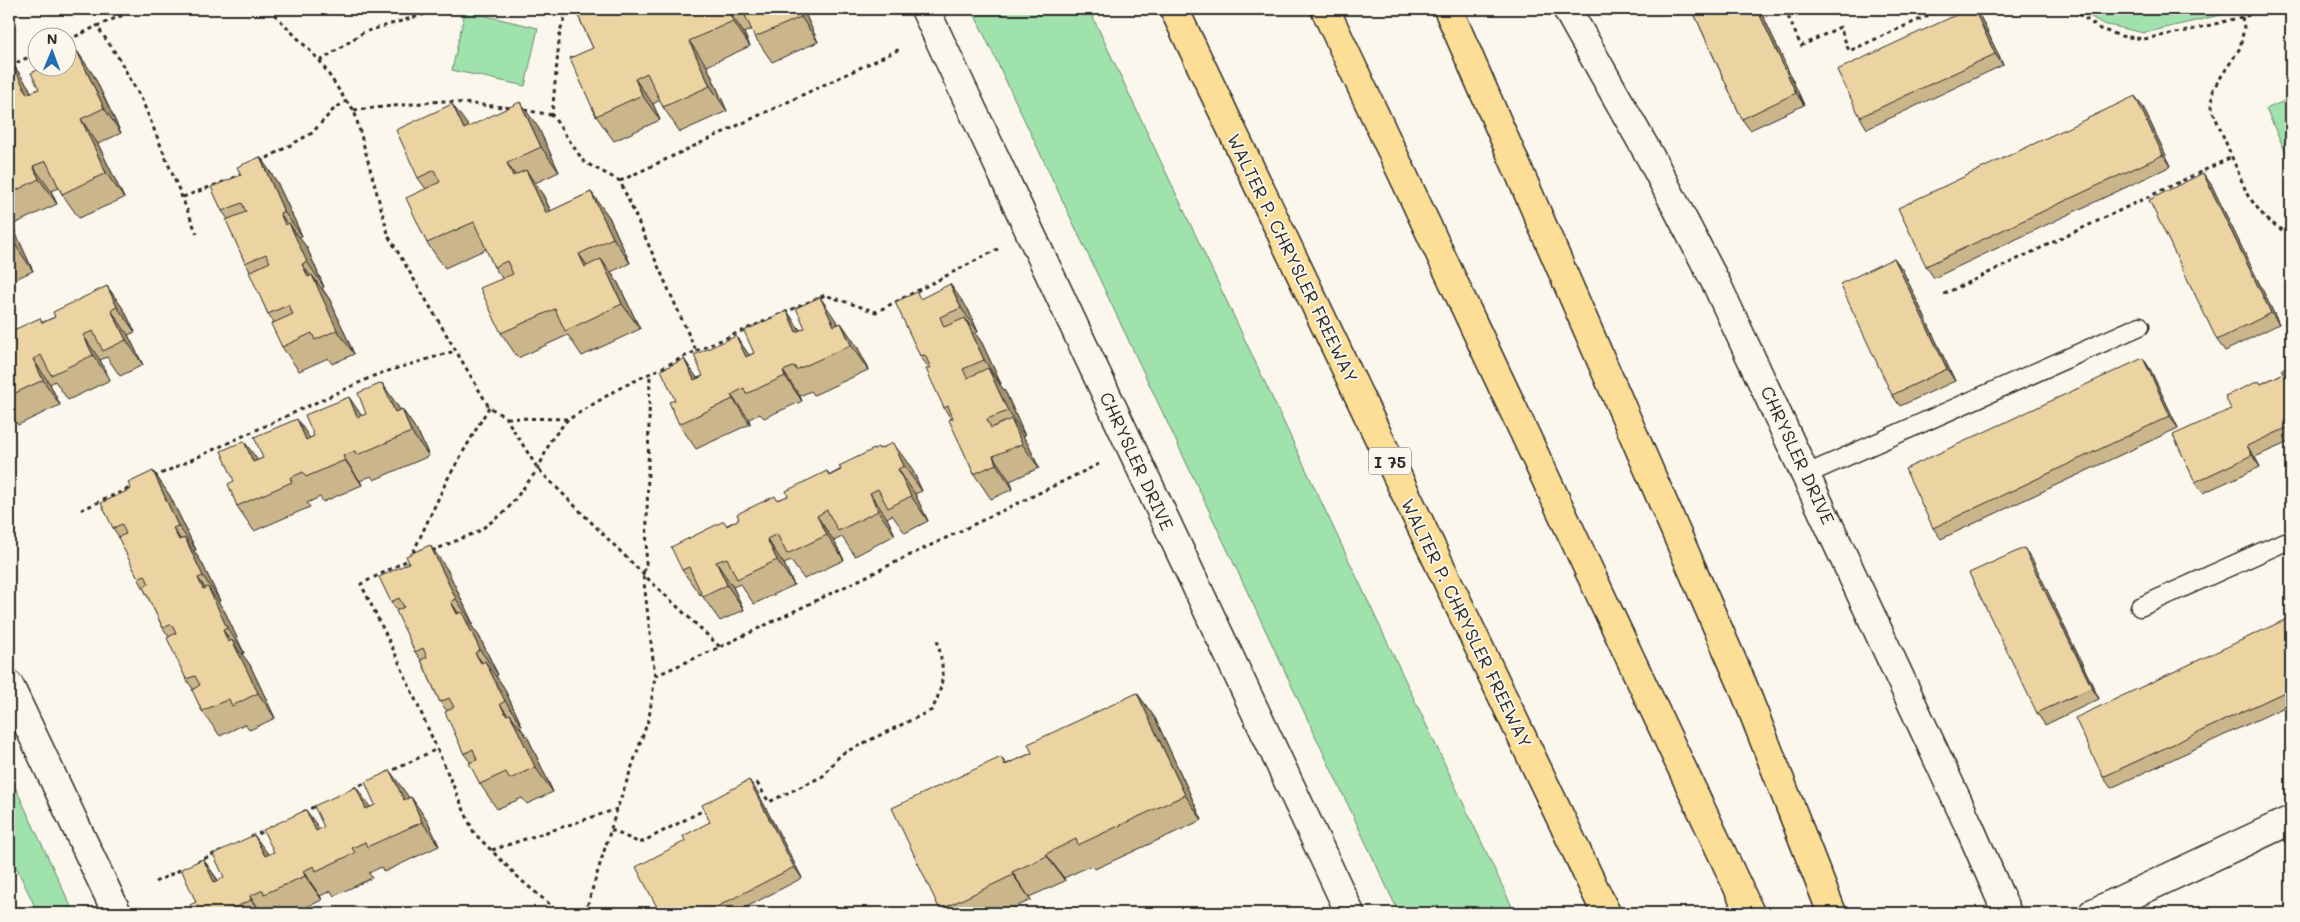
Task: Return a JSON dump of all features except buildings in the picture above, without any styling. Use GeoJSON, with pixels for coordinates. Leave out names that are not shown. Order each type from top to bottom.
{"type":"FeatureCollection","features":[{"type":"Feature","properties":{"kind":"highway","name":"WALTER P. CHRYSLER FREEWAY"},"geometry":{"type":"LineString","coordinates":[[1174,9],[1606,913]]}},
{"type":"Feature","properties":{"kind":"highway"},"geometry":{"type":"LineString","coordinates":[[1325,9],[1750,913]]}},
{"type":"Feature","properties":{"kind":"highway"},"geometry":{"type":"LineString","coordinates":[[1448,9],[1744,686],[1832,913]]}},
{"type":"Feature","properties":{"kind":"street","name":"CHRYSLER DRIVE"},"geometry":{"type":"LineString","coordinates":[[925,9],[1350,913]]}},
{"type":"Feature","properties":{"kind":"street","name":"CHRYSLER DRIVE"},"geometry":{"type":"LineString","coordinates":[[1567,9],[1647,151],[1717,285],[1807,474],[2007,913]]}},
{"type":"Feature","properties":{"kind":"street"},"geometry":{"type":"LineString","coordinates":[[11,692],[117,913]]}},
{"type":"Feature","properties":{"kind":"street"},"geometry":{"type":"LineString","coordinates":[[2093,913],[2291,820]]}},
{"type":"Feature","properties":{"kind":"lane"},"geometry":{"type":"LineString","coordinates":[[1807,474],[2140,326]]}},
{"type":"Feature","properties":{"kind":"lane"},"geometry":{"type":"LineString","coordinates":[[2140,607],[2284,542],[2291,544]]}},
{"type":"Feature","properties":{"kind":"path"},"geometry":{"type":"LineString","coordinates":[[78,35],[137,9]]}},
{"type":"Feature","properties":{"kind":"path"},"geometry":{"type":"LineString","coordinates":[[269,9],[320,61],[354,110],[388,237],[489,407],[506,418],[538,468],[643,574],[720,648]]}},
{"type":"Feature","properties":{"kind":"path"},"geometry":{"type":"LineString","coordinates":[[320,61],[364,32],[442,9]]}},
{"type":"Feature","properties":{"kind":"path"},"geometry":{"type":"LineString","coordinates":[[568,9],[560,31],[552,115],[584,162],[620,182],[696,351]]}},
{"type":"Feature","properties":{"kind":"path"},"geometry":{"type":"LineString","coordinates":[[1785,9],[1801,46],[1840,27],[1850,51],[1943,9]]}},
{"type":"Feature","properties":{"kind":"path"},"geometry":{"type":"LineString","coordinates":[[2072,9],[2100,29],[2121,36],[2144,39],[2187,31],[2273,9]]}},
{"type":"Feature","properties":{"kind":"path"},"geometry":{"type":"LineString","coordinates":[[2242,17],[2244,28],[2240,48],[2213,89],[2212,109],[2248,196],[2267,220],[2286,234],[2291,234]]}},
{"type":"Feature","properties":{"kind":"path"},"geometry":{"type":"LineString","coordinates":[[97,26],[118,57],[142,100],[197,234]]}},
{"type":"Feature","properties":{"kind":"path"},"geometry":{"type":"LineString","coordinates":[[620,182],[902,48]]}},
{"type":"Feature","properties":{"kind":"path"},"geometry":{"type":"LineString","coordinates":[[9,66],[28,57]]}},
{"type":"Feature","properties":{"kind":"path"},"geometry":{"type":"LineString","coordinates":[[256,164],[312,133],[333,110],[346,101]]}},
{"type":"Feature","properties":{"kind":"path"},"geometry":{"type":"LineString","coordinates":[[354,110],[442,101],[491,105],[552,115]]}},
{"type":"Feature","properties":{"kind":"path"},"geometry":{"type":"LineString","coordinates":[[1944,294],[2232,157]]}},
{"type":"Feature","properties":{"kind":"path"},"geometry":{"type":"LineString","coordinates":[[183,197],[231,179],[248,169]]}},
{"type":"Feature","properties":{"kind":"path"},"geometry":{"type":"LineString","coordinates":[[428,552],[479,531],[506,511],[538,468],[551,440],[569,419],[618,389],[696,351],[825,295],[876,312],[998,248]]}},
{"type":"Feature","properties":{"kind":"path"},"geometry":{"type":"LineString","coordinates":[[152,478],[378,374],[455,351]]}},
{"type":"Feature","properties":{"kind":"path"},"geometry":{"type":"LineString","coordinates":[[585,913],[617,809],[649,718],[655,676],[643,574],[646,564],[650,374]]}},
{"type":"Feature","properties":{"kind":"path"},"geometry":{"type":"LineString","coordinates":[[410,559],[447,480],[489,407]]}},
{"type":"Feature","properties":{"kind":"path"},"geometry":{"type":"LineString","coordinates":[[506,418],[569,419]]}},
{"type":"Feature","properties":{"kind":"path"},"geometry":{"type":"LineString","coordinates":[[655,676],[720,648],[1099,464]]}},
{"type":"Feature","properties":{"kind":"path"},"geometry":{"type":"LineString","coordinates":[[81,510],[134,486]]}},
{"type":"Feature","properties":{"kind":"path"},"geometry":{"type":"LineString","coordinates":[[419,556],[361,584],[474,833],[522,881],[560,913]]}},
{"type":"Feature","properties":{"kind":"path"},"geometry":{"type":"LineString","coordinates":[[749,787],[757,783],[769,802],[823,776],[840,754],[932,710],[939,695],[944,669],[937,639]]}},
{"type":"Feature","properties":{"kind":"path"},"geometry":{"type":"LineString","coordinates":[[384,774],[437,749]]}},
{"type":"Feature","properties":{"kind":"path"},"geometry":{"type":"LineString","coordinates":[[349,790],[376,778]]}},
{"type":"Feature","properties":{"kind":"path"},"geometry":{"type":"LineString","coordinates":[[296,815],[323,803]]}},
{"type":"Feature","properties":{"kind":"path"},"geometry":{"type":"LineString","coordinates":[[492,850],[617,809]]}},
{"type":"Feature","properties":{"kind":"path"},"geometry":{"type":"LineString","coordinates":[[611,830],[640,843],[707,809]]}},
{"type":"Feature","properties":{"kind":"path"},"geometry":{"type":"LineString","coordinates":[[243,840],[270,828]]}},
{"type":"Feature","properties":{"kind":"path"},"geometry":{"type":"LineString","coordinates":[[155,882],[217,852]]}},
{"type":"Feature","properties":{"kind":"green space"},"geometry":{"type":"Polygon","coordinates":[[[972,9],[1089,9],[1515,913],[1399,913],[972,9]]]}},
{"type":"Feature","properties":{"kind":"green space"},"geometry":{"type":"Polygon","coordinates":[[[2078,9],[2246,9],[2144,33],[2103,24],[2078,9]]]}},
{"type":"Feature","properties":{"kind":"green space"},"geometry":{"type":"Polygon","coordinates":[[[465,11],[538,28],[525,86],[452,70],[465,11]]]}},
{"type":"Feature","properties":{"kind":"green space"},"geometry":{"type":"Polygon","coordinates":[[[2291,98],[2291,164],[2266,109],[2291,98]]]}},
{"type":"Feature","properties":{"kind":"green space"},"geometry":{"type":"Polygon","coordinates":[[[9,774],[74,913],[38,913],[9,852],[9,774]]]}}]}
